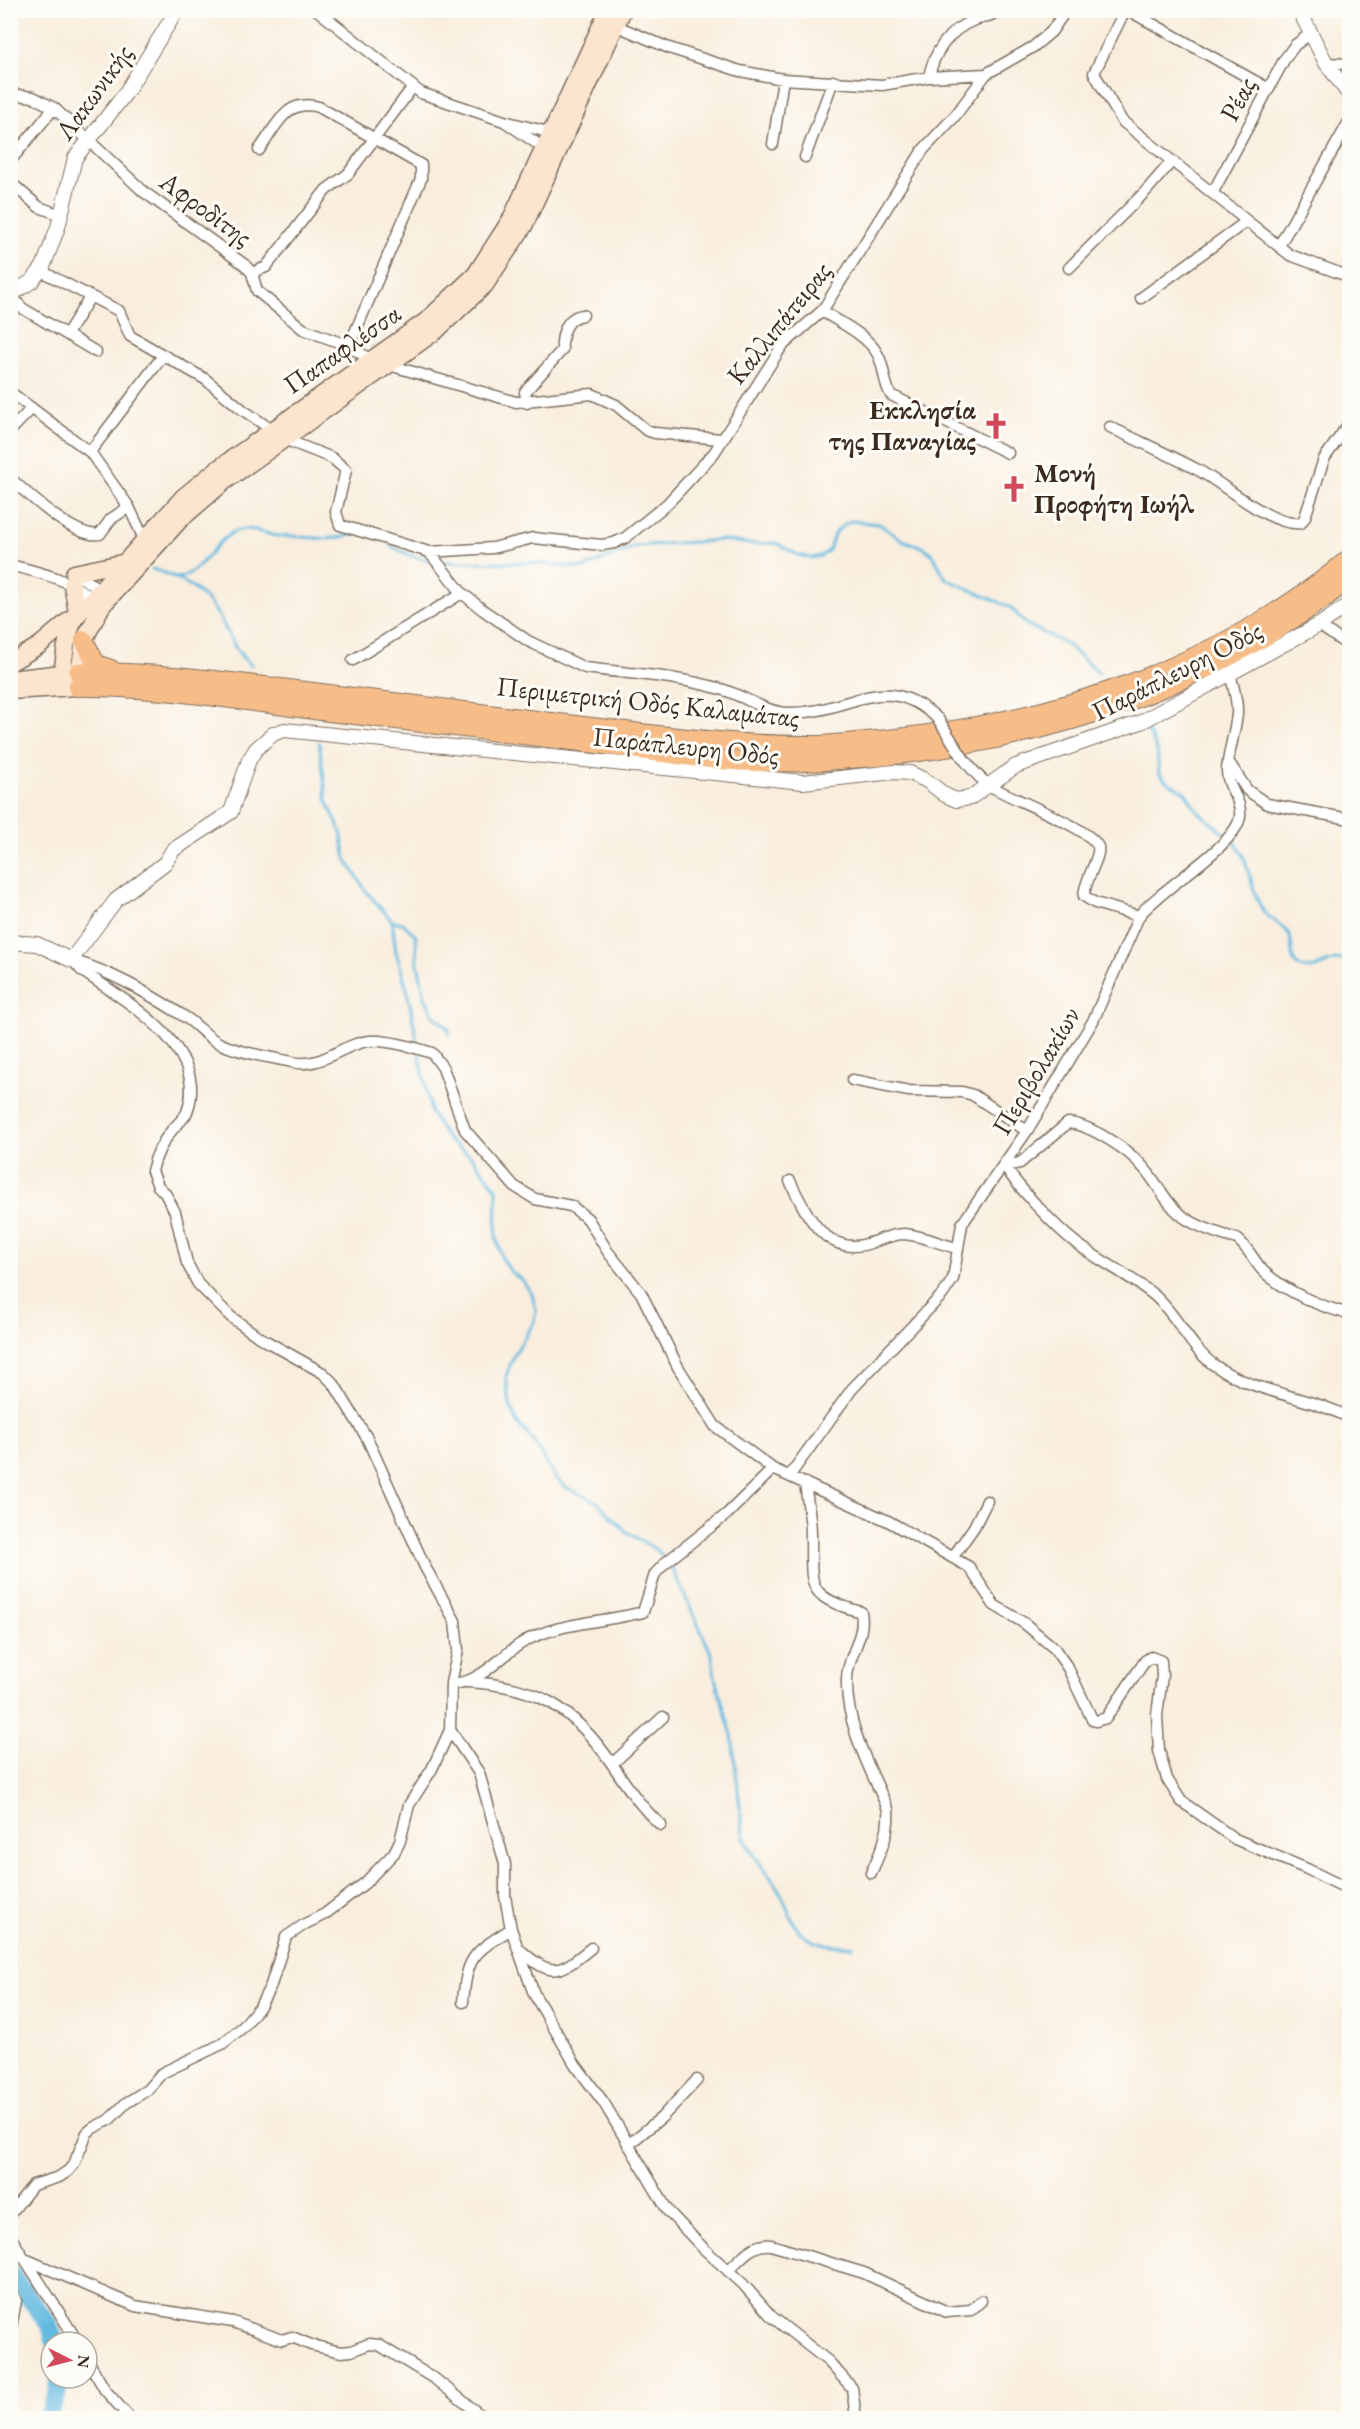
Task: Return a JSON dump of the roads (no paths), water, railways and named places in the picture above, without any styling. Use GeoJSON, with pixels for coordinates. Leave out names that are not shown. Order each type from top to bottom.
{"type":"FeatureCollection","features":[{"type":"Feature","properties":{"kind":"main road","name":"Παπαφλέσσα"},"geometry":{"type":"LineString","coordinates":[[558,135],[608,10]]}},
{"type":"Feature","properties":{"kind":"main road","name":"Παπαφλέσσα"},"geometry":{"type":"LineString","coordinates":[[70,679],[68,635],[78,612],[101,597],[192,508],[371,360],[426,321],[475,275],[550,152],[620,18]]}},
{"type":"Feature","properties":{"kind":"main road","name":"Παπαφλέσσα"},"geometry":{"type":"LineString","coordinates":[[70,679],[101,597],[122,563],[198,484],[389,366],[436,331],[485,285],[524,226],[550,152]]}},
{"type":"Feature","properties":{"kind":"main road","name":"Περιμετρική Οδός Καλαμάτας"},"geometry":{"type":"LineString","coordinates":[[10,679],[70,679],[125,672],[253,685],[710,741],[807,746],[859,742],[961,729],[1034,715],[1147,678],[1241,631],[1298,596],[1350,558]]}},
{"type":"Feature","properties":{"kind":"main road"},"geometry":{"type":"LineString","coordinates":[[10,663],[40,645],[78,612],[73,579],[122,563]]}},
{"type":"Feature","properties":{"kind":"main road","name":"Περιμετρική Οδός Καλαμάτας"},"geometry":{"type":"LineString","coordinates":[[70,679],[720,759],[809,762],[859,759],[932,751],[1040,731],[1153,694],[1250,645],[1307,610],[1350,579]]}},
{"type":"Feature","properties":{"kind":"main road"},"geometry":{"type":"LineString","coordinates":[[84,640],[96,664],[125,672]]}},
{"type":"Feature","properties":{"kind":"main road"},"geometry":{"type":"LineString","coordinates":[[10,691],[70,679]]}},
{"type":"Feature","properties":{"kind":"street","name":"Λακωνικής"},"geometry":{"type":"LineString","coordinates":[[11,295],[30,283],[41,271],[51,250],[73,162],[126,94],[177,10]]}},
{"type":"Feature","properties":{"kind":"street"},"geometry":{"type":"LineString","coordinates":[[317,10],[412,88],[440,100],[504,121],[558,135]]}},
{"type":"Feature","properties":{"kind":"street"},"geometry":{"type":"LineString","coordinates":[[929,77],[941,47],[952,34],[972,21],[1004,10]]}},
{"type":"Feature","properties":{"kind":"street","name":"Καλλιπάτειρας"},"geometry":{"type":"LineString","coordinates":[[429,552],[504,546],[533,538],[602,545],[614,543],[625,538],[667,504],[702,468],[782,346],[822,311],[923,150],[955,116],[986,74],[1033,47],[1051,32],[1066,10]]}},
{"type":"Feature","properties":{"kind":"street"},"geometry":{"type":"LineString","coordinates":[[1269,90],[1126,10],[1097,63],[1095,77],[1122,121],[1247,221],[1301,261],[1350,278]]}},
{"type":"Feature","properties":{"kind":"street"},"geometry":{"type":"LineString","coordinates":[[1299,10],[1326,63],[1350,96]]}},
{"type":"Feature","properties":{"kind":"street"},"geometry":{"type":"LineString","coordinates":[[620,18],[669,48],[740,71],[783,79],[882,85],[929,77],[986,74]]}},
{"type":"Feature","properties":{"kind":"street","name":"Ρέας"},"geometry":{"type":"LineString","coordinates":[[1213,192],[1289,52],[1310,34]]}},
{"type":"Feature","properties":{"kind":"street"},"geometry":{"type":"LineString","coordinates":[[1326,63],[1350,64]]}},
{"type":"Feature","properties":{"kind":"street"},"geometry":{"type":"LineString","coordinates":[[773,144],[783,79]]}},
{"type":"Feature","properties":{"kind":"street"},"geometry":{"type":"LineString","coordinates":[[805,157],[832,81]]}},
{"type":"Feature","properties":{"kind":"street"},"geometry":{"type":"LineString","coordinates":[[252,273],[266,267],[326,190],[348,174],[412,88]]}},
{"type":"Feature","properties":{"kind":"street","name":"Αφροδίτης"},"geometry":{"type":"LineString","coordinates":[[10,94],[33,97],[54,108],[87,142],[144,192],[237,258],[252,273],[257,291],[303,329],[349,346],[371,360]]}},
{"type":"Feature","properties":{"kind":"street"},"geometry":{"type":"LineString","coordinates":[[259,150],[289,109],[303,103],[318,107],[372,140],[420,164],[423,173],[349,346]]}},
{"type":"Feature","properties":{"kind":"street"},"geometry":{"type":"LineString","coordinates":[[10,161],[54,108]]}},
{"type":"Feature","properties":{"kind":"street"},"geometry":{"type":"LineString","coordinates":[[1279,246],[1350,120]]}},
{"type":"Feature","properties":{"kind":"street"},"geometry":{"type":"LineString","coordinates":[[504,121],[550,152]]}},
{"type":"Feature","properties":{"kind":"street"},"geometry":{"type":"LineString","coordinates":[[1069,268],[1146,191],[1172,161]]}},
{"type":"Feature","properties":{"kind":"street"},"geometry":{"type":"LineString","coordinates":[[10,182],[39,207],[61,215]]}},
{"type":"Feature","properties":{"kind":"street"},"geometry":{"type":"LineString","coordinates":[[1141,298],[1247,221]]}},
{"type":"Feature","properties":{"kind":"street"},"geometry":{"type":"LineString","coordinates":[[41,271],[119,311],[129,335],[162,357],[205,379],[278,435],[332,458],[346,470],[336,512],[340,525],[429,552],[462,593],[528,641],[585,668],[704,685],[726,691],[767,709],[788,713],[814,711],[871,695],[889,694],[922,705],[938,719],[963,758],[989,785],[1066,822],[1093,839],[1098,846],[1098,853],[1085,880],[1084,896],[1095,903],[1139,916]]}},
{"type":"Feature","properties":{"kind":"street"},"geometry":{"type":"LineString","coordinates":[[11,295],[22,308],[96,352]]}},
{"type":"Feature","properties":{"kind":"street"},"geometry":{"type":"LineString","coordinates":[[67,334],[90,297]]}},
{"type":"Feature","properties":{"kind":"street"},"geometry":{"type":"LineString","coordinates":[[822,311],[869,344],[879,355],[884,385],[891,395],[1008,453]]}},
{"type":"Feature","properties":{"kind":"street"},"geometry":{"type":"LineString","coordinates":[[527,402],[525,392],[562,350],[562,336],[566,327],[577,316],[583,315]]}},
{"type":"Feature","properties":{"kind":"street"},"geometry":{"type":"LineString","coordinates":[[90,452],[162,357]]}},
{"type":"Feature","properties":{"kind":"street"},"geometry":{"type":"LineString","coordinates":[[389,366],[508,401],[527,402],[592,394],[616,405],[655,433],[722,439]]}},
{"type":"Feature","properties":{"kind":"street"},"geometry":{"type":"LineString","coordinates":[[10,392],[90,452],[129,507],[144,539]]}},
{"type":"Feature","properties":{"kind":"street"},"geometry":{"type":"LineString","coordinates":[[10,431],[32,408]]}},
{"type":"Feature","properties":{"kind":"street"},"geometry":{"type":"LineString","coordinates":[[1110,427],[1197,470],[1265,513],[1293,524],[1301,524],[1324,459],[1350,422]]}},
{"type":"Feature","properties":{"kind":"street"},"geometry":{"type":"LineString","coordinates":[[10,478],[49,512],[90,534],[100,534],[111,519],[129,507]]}},
{"type":"Feature","properties":{"kind":"street"},"geometry":{"type":"LineString","coordinates":[[10,565],[73,579],[101,597]]}},
{"type":"Feature","properties":{"kind":"street"},"geometry":{"type":"LineString","coordinates":[[353,660],[462,593]]}},
{"type":"Feature","properties":{"kind":"street","name":"Παράπλευρη Οδός"},"geometry":{"type":"LineString","coordinates":[[71,960],[116,900],[165,863],[173,850],[231,812],[249,760],[256,749],[273,734],[284,730],[803,782],[885,773],[910,773],[956,800],[970,798],[1016,766],[1141,722],[1319,625],[1350,604]]}},
{"type":"Feature","properties":{"kind":"street"},"geometry":{"type":"LineString","coordinates":[[1319,625],[1350,647]]}},
{"type":"Feature","properties":{"kind":"street","name":"Περιβολακίων"},"geometry":{"type":"LineString","coordinates":[[790,1475],[852,1389],[939,1300],[952,1279],[962,1224],[1027,1131],[1093,1021],[1139,916],[1150,903],[1223,844],[1238,825],[1239,804],[1227,777],[1237,714],[1230,673]]}},
{"type":"Feature","properties":{"kind":"street"},"geometry":{"type":"LineString","coordinates":[[1228,761],[1247,789],[1267,804],[1350,819]]}},
{"type":"Feature","properties":{"kind":"street"},"geometry":{"type":"LineString","coordinates":[[10,942],[37,944],[71,960],[98,968],[136,987],[188,1019],[221,1044],[296,1063],[312,1064],[329,1058],[346,1047],[370,1040],[425,1051],[439,1059],[454,1103],[472,1139],[524,1194],[535,1199],[562,1203],[580,1211],[616,1264],[641,1293],[678,1366],[715,1426],[773,1469],[888,1521],[969,1567],[994,1605],[1024,1623],[1054,1648],[1068,1668],[1092,1719],[1096,1721],[1106,1718],[1145,1661],[1151,1657],[1161,1660],[1162,1676],[1157,1715],[1158,1751],[1167,1779],[1181,1801],[1235,1839],[1350,1890]]}},
{"type":"Feature","properties":{"kind":"street"},"geometry":{"type":"LineString","coordinates":[[10,2214],[33,2185],[59,2177],[68,2171],[74,2164],[87,2133],[93,2128],[109,2120],[126,2103],[147,2090],[162,2073],[222,2044],[243,2026],[260,2006],[271,1985],[286,1938],[325,1914],[365,1883],[394,1853],[400,1841],[409,1805],[432,1769],[450,1730],[451,1683],[458,1650],[456,1621],[425,1568],[367,1438],[343,1397],[323,1373],[259,1337],[231,1317],[198,1284],[187,1263],[175,1212],[165,1193],[158,1186],[152,1171],[164,1143],[188,1108],[190,1089],[185,1063],[165,1034],[150,1018],[82,971],[71,960]]}},
{"type":"Feature","properties":{"kind":"street"},"geometry":{"type":"LineString","coordinates":[[852,1080],[909,1091],[962,1092],[974,1095],[1027,1131]]}},
{"type":"Feature","properties":{"kind":"street"},"geometry":{"type":"LineString","coordinates":[[1350,1314],[1311,1301],[1289,1288],[1263,1270],[1237,1239],[1184,1218],[1169,1203],[1143,1166],[1116,1145],[1084,1126],[1068,1122],[1020,1162],[1004,1166],[1020,1187],[1074,1242],[1160,1300],[1194,1346],[1214,1365],[1263,1390],[1319,1405],[1350,1418]]}},
{"type":"Feature","properties":{"kind":"street"},"geometry":{"type":"LineString","coordinates":[[790,1181],[813,1224],[828,1238],[839,1243],[854,1246],[904,1234],[957,1248]]}},
{"type":"Feature","properties":{"kind":"street"},"geometry":{"type":"LineString","coordinates":[[467,1682],[523,1642],[546,1632],[643,1612],[655,1574],[667,1561],[727,1514],[773,1469]]}},
{"type":"Feature","properties":{"kind":"street"},"geometry":{"type":"LineString","coordinates":[[805,1483],[811,1534],[809,1568],[814,1587],[832,1604],[861,1612],[863,1623],[861,1636],[849,1662],[847,1698],[862,1750],[888,1809],[889,1819],[886,1840],[871,1873]]}},
{"type":"Feature","properties":{"kind":"street"},"geometry":{"type":"LineString","coordinates":[[953,1557],[974,1527],[987,1501]]}},
{"type":"Feature","properties":{"kind":"street"},"geometry":{"type":"LineString","coordinates":[[451,1683],[467,1682],[510,1686],[544,1697],[561,1708],[612,1764],[642,1808],[661,1825]]}},
{"type":"Feature","properties":{"kind":"street"},"geometry":{"type":"LineString","coordinates":[[612,1764],[663,1717]]}},
{"type":"Feature","properties":{"kind":"street"},"geometry":{"type":"LineString","coordinates":[[450,1730],[479,1773],[505,1864],[505,1896],[511,1929],[534,1994],[575,2064],[604,2103],[668,2211],[771,2316],[829,2362],[852,2388],[856,2418]]}},
{"type":"Feature","properties":{"kind":"street"},"geometry":{"type":"LineString","coordinates":[[463,2002],[466,1972],[471,1960],[483,1946],[511,1929]]}},
{"type":"Feature","properties":{"kind":"street"},"geometry":{"type":"LineString","coordinates":[[519,1948],[537,1965],[555,1971],[565,1968],[591,1948]]}},
{"type":"Feature","properties":{"kind":"street"},"geometry":{"type":"LineString","coordinates":[[628,2145],[662,2117],[697,2080]]}},
{"type":"Feature","properties":{"kind":"street"},"geometry":{"type":"LineString","coordinates":[[10,2236],[70,2330]]}},
{"type":"Feature","properties":{"kind":"street"},"geometry":{"type":"LineString","coordinates":[[728,2271],[746,2253],[761,2244],[771,2245],[864,2273],[946,2312],[971,2310],[981,2301]]}},
{"type":"Feature","properties":{"kind":"street"},"geometry":{"type":"LineString","coordinates":[[25,2259],[135,2306],[233,2322],[282,2340],[301,2339],[311,2345],[341,2352],[369,2344],[379,2345],[435,2379],[484,2418]]}},
{"type":"Feature","properties":{"kind":"street"},"geometry":{"type":"LineString","coordinates":[[10,2286],[16,2301],[10,2332]]}},
{"type":"Feature","properties":{"kind":"street"},"geometry":{"type":"LineString","coordinates":[[99,2380],[105,2390],[130,2418]]}},
{"type":"Feature","properties":{"kind":"waterway"},"geometry":{"type":"LineString","coordinates":[[445,562],[533,563],[584,568],[636,546],[722,540],[750,544],[776,543],[798,555],[811,558],[821,556],[829,550],[834,534],[851,521],[879,524],[902,540],[925,548],[933,555],[946,579],[1010,607],[1026,624],[1066,644],[1099,673]]}},
{"type":"Feature","properties":{"kind":"waterway"},"geometry":{"type":"LineString","coordinates":[[178,578],[195,569],[223,540],[239,530],[250,529],[275,536],[322,538],[338,538],[354,534]]}},
{"type":"Feature","properties":{"kind":"waterway"},"geometry":{"type":"LineString","coordinates":[[391,546],[411,556],[430,560]]}},
{"type":"Feature","properties":{"kind":"waterway"},"geometry":{"type":"LineString","coordinates":[[152,569],[181,580],[198,592],[212,606],[236,648],[251,665]]}},
{"type":"Feature","properties":{"kind":"waterway"},"geometry":{"type":"LineString","coordinates":[[1148,731],[1157,750],[1159,773],[1166,781],[1185,792],[1198,812],[1225,834]]}},
{"type":"Feature","properties":{"kind":"waterway"},"geometry":{"type":"LineString","coordinates":[[319,742],[327,801],[341,832],[346,859],[366,891],[392,921],[396,952],[407,989],[418,1045]]}},
{"type":"Feature","properties":{"kind":"waterway"},"geometry":{"type":"LineString","coordinates":[[1234,841],[1243,857],[1262,909],[1289,934],[1294,961],[1307,969],[1335,961],[1350,961]]}},
{"type":"Feature","properties":{"kind":"waterway"},"geometry":{"type":"LineString","coordinates":[[392,921],[403,923],[416,936],[417,960],[425,997],[434,1016],[448,1028],[449,1034]]}},
{"type":"Feature","properties":{"kind":"waterway"},"geometry":{"type":"LineString","coordinates":[[419,1052],[431,1113],[448,1140],[472,1157],[497,1189],[496,1236],[502,1258],[511,1272],[522,1280],[532,1294],[536,1310],[534,1322],[514,1355],[506,1376],[510,1405],[517,1423],[533,1440],[554,1476],[565,1487],[597,1502],[627,1532],[658,1551],[671,1566],[712,1655],[715,1678],[732,1735],[743,1835],[756,1858],[777,1886],[794,1924],[802,1934],[818,1942],[853,1947]]}},
{"type":"Feature","properties":{"kind":"waterway"},"geometry":{"type":"LineString","coordinates":[[10,2273],[51,2330]]}},
{"type":"Feature","properties":{"kind":"waterway"},"geometry":{"type":"LineString","coordinates":[[47,2418],[58,2390]]}},
{"type":"Feature","properties":{"kind":"place","name":"Εκκλησία της Παναγίας"},"geometry":{"type":"Point","coordinates":[996,426]}},
{"type":"Feature","properties":{"kind":"place","name":"Μονή Προφήτη Ιωήλ"},"geometry":{"type":"Point","coordinates":[1014,489]}}]}
